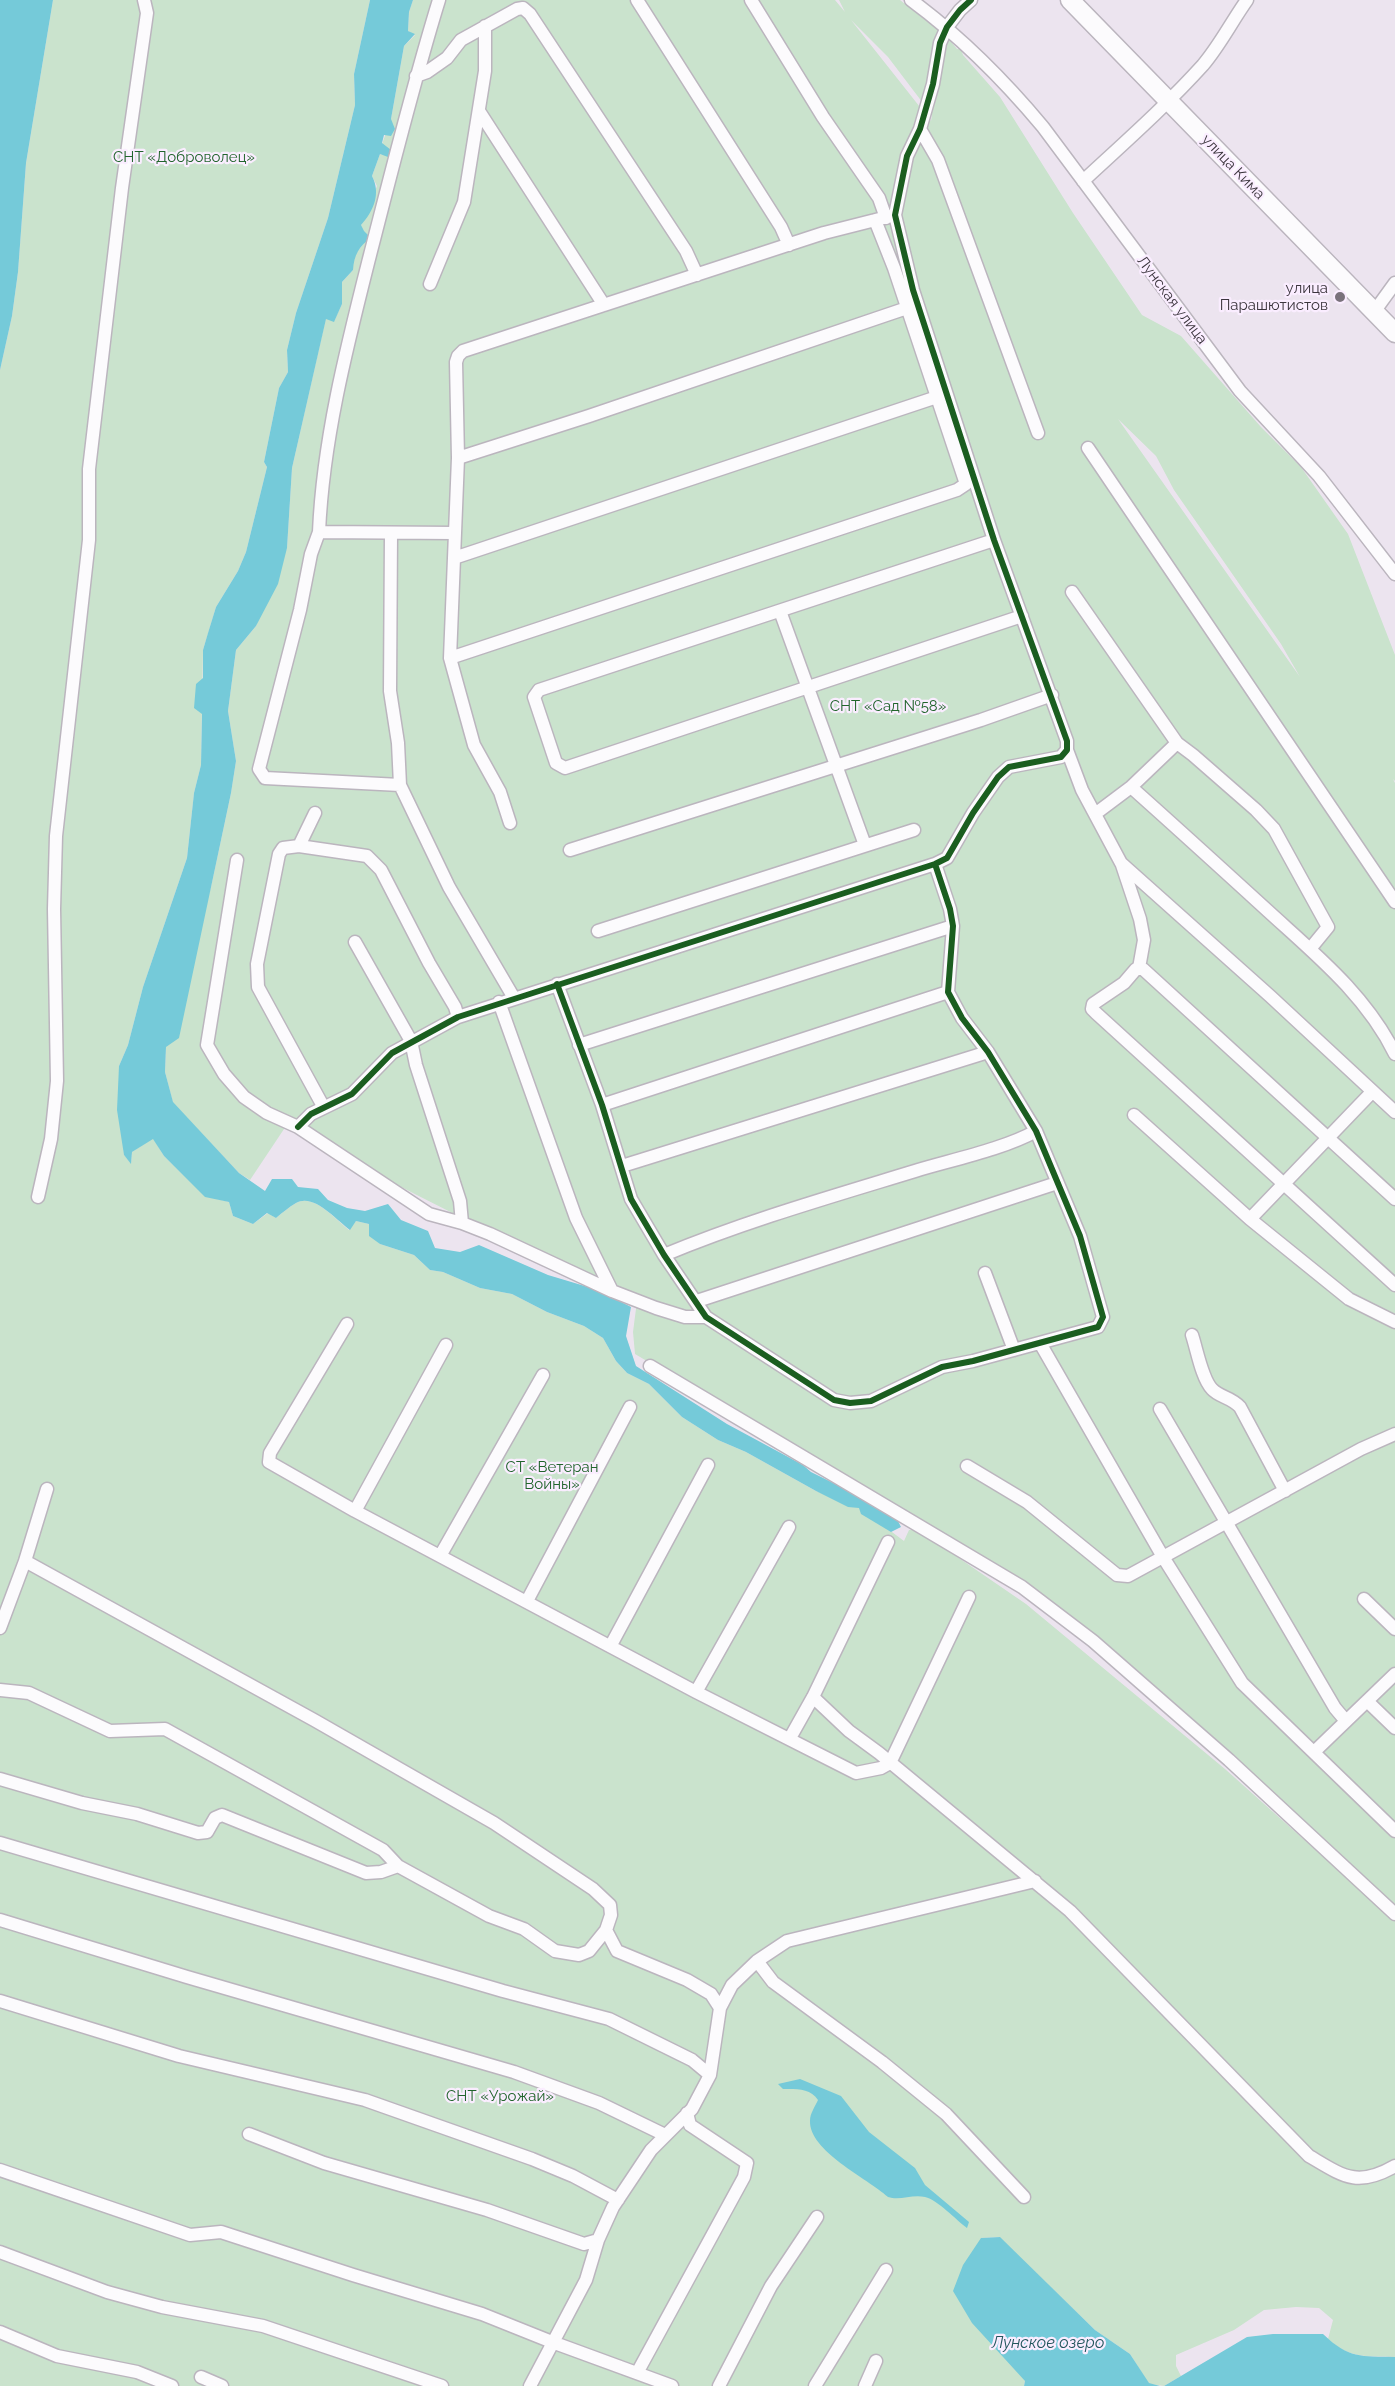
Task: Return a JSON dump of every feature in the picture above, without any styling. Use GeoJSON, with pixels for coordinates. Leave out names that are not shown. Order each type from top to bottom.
{"type":"FeatureCollection","features":[{"type":"Feature","properties":{"kind":"main road","name":"улица Кима"},"geometry":{"type":"LineString","coordinates":[[1070,0],[1395,333]]}},
{"type":"Feature","properties":{"kind":"street"},"geometry":{"type":"LineString","coordinates":[[38,1197],[51,1140],[57,1081],[54,909],[56,836],[89,540],[89,469],[122,188],[147,13],[144,0]]}},
{"type":"Feature","properties":{"kind":"street"},"geometry":{"type":"LineString","coordinates":[[400,785],[265,778],[259,769],[300,610],[311,554],[319,532],[325,460],[347,348],[416,76],[439,0]]}},
{"type":"Feature","properties":{"kind":"street"},"geometry":{"type":"LineString","coordinates":[[636,0],[781,226],[789,245]]}},
{"type":"Feature","properties":{"kind":"street"},"geometry":{"type":"LineString","coordinates":[[450,658],[957,490],[966,484],[907,308],[879,198],[823,117],[751,0]]}},
{"type":"Feature","properties":{"kind":"street","name":"Лунская улица"},"geometry":{"type":"LineString","coordinates":[[911,0],[947,27],[1009,86],[1240,391],[1319,476],[1395,574]]}},
{"type":"Feature","properties":{"kind":"street"},"geometry":{"type":"LineString","coordinates":[[971,0],[947,27],[940,43],[933,84],[920,129],[885,218],[913,290],[994,540],[1052,695],[1067,741],[1067,750],[1082,790],[1121,863],[1140,919],[1144,940],[1139,968],[1115,990],[1095,1001],[1092,1009],[1395,1285]]}},
{"type":"Feature","properties":{"kind":"street"},"geometry":{"type":"LineString","coordinates":[[1083,181],[1169,101],[1203,64],[1247,0]]}},
{"type":"Feature","properties":{"kind":"street"},"geometry":{"type":"LineString","coordinates":[[416,76],[427,72],[447,58],[461,40],[517,9],[524,8],[686,251],[697,275]]}},
{"type":"Feature","properties":{"kind":"street"},"geometry":{"type":"LineString","coordinates":[[430,284],[464,202],[485,71],[485,26]]}},
{"type":"Feature","properties":{"kind":"street"},"geometry":{"type":"LineString","coordinates":[[479,111],[604,305]]}},
{"type":"Feature","properties":{"kind":"street"},"geometry":{"type":"LineString","coordinates":[[920,129],[938,160],[1038,433]]}},
{"type":"Feature","properties":{"kind":"street"},"geometry":{"type":"LineString","coordinates":[[510,823],[500,792],[474,745],[450,658],[458,458],[456,362],[458,356],[463,351],[789,245],[885,218]]}},
{"type":"Feature","properties":{"kind":"street"},"geometry":{"type":"LineString","coordinates":[[1374,312],[1395,283]]}},
{"type":"Feature","properties":{"kind":"street"},"geometry":{"type":"LineString","coordinates":[[458,458],[907,308]]}},
{"type":"Feature","properties":{"kind":"street"},"geometry":{"type":"LineString","coordinates":[[454,558],[937,397]]}},
{"type":"Feature","properties":{"kind":"street"},"geometry":{"type":"LineString","coordinates":[[1088,448],[1395,902]]}},
{"type":"Feature","properties":{"kind":"street"},"geometry":{"type":"LineString","coordinates":[[319,532],[454,533]]}},
{"type":"Feature","properties":{"kind":"street"},"geometry":{"type":"LineString","coordinates":[[391,534],[390,691],[398,743],[400,785],[449,887],[514,998]]}},
{"type":"Feature","properties":{"kind":"street"},"geometry":{"type":"LineString","coordinates":[[994,540],[539,690],[534,697],[556,763],[565,768],[1022,616]]}},
{"type":"Feature","properties":{"kind":"street"},"geometry":{"type":"LineString","coordinates":[[1072,592],[1177,743],[1220,778],[1274,829],[1328,927],[1310,949]]}},
{"type":"Feature","properties":{"kind":"street"},"geometry":{"type":"LineString","coordinates":[[780,611],[865,845]]}},
{"type":"Feature","properties":{"kind":"street"},"geometry":{"type":"LineString","coordinates":[[570,850],[1052,695]]}},
{"type":"Feature","properties":{"kind":"street"},"geometry":{"type":"LineString","coordinates":[[1095,814],[1131,788],[1177,743]]}},
{"type":"Feature","properties":{"kind":"street"},"geometry":{"type":"LineString","coordinates":[[298,1127],[311,1113],[352,1094],[392,1053],[458,1017],[935,864],[947,858],[973,813],[1009,767],[1061,757],[1067,750]]}},
{"type":"Feature","properties":{"kind":"street"},"geometry":{"type":"LineString","coordinates":[[1131,788],[1310,949],[1370,1011],[1395,1054]]}},
{"type":"Feature","properties":{"kind":"street"},"geometry":{"type":"LineString","coordinates":[[299,846],[315,813]]}},
{"type":"Feature","properties":{"kind":"street"},"geometry":{"type":"LineString","coordinates":[[598,931],[914,830]]}},
{"type":"Feature","properties":{"kind":"street"},"geometry":{"type":"LineString","coordinates":[[323,1106],[258,987],[258,953],[279,854],[283,848],[299,846],[367,856],[381,870],[429,963],[455,1007],[458,1017]]}},
{"type":"Feature","properties":{"kind":"street"},"geometry":{"type":"LineString","coordinates":[[237,860],[207,1045],[224,1074],[244,1097],[267,1113],[298,1127],[429,1214],[462,1223],[612,1291],[685,1317],[706,1317]]}},
{"type":"Feature","properties":{"kind":"street"},"geometry":{"type":"LineString","coordinates":[[1121,863],[1395,1112]]}},
{"type":"Feature","properties":{"kind":"street"},"geometry":{"type":"LineString","coordinates":[[557,984],[602,1105],[632,1199],[664,1255],[706,1317],[834,1400],[850,1403],[871,1401],[942,1367],[1098,1327],[1103,1317],[1080,1236],[1036,1131],[988,1052],[962,1018],[948,992],[953,926],[950,909],[935,864]]}},
{"type":"Feature","properties":{"kind":"street"},"geometry":{"type":"LineString","coordinates":[[579,1045],[953,926]]}},
{"type":"Feature","properties":{"kind":"street"},"geometry":{"type":"LineString","coordinates":[[355,942],[411,1041],[416,1065],[460,1201],[462,1223]]}},
{"type":"Feature","properties":{"kind":"street"},"geometry":{"type":"LineString","coordinates":[[1139,968],[1155,979],[1395,1199]]}},
{"type":"Feature","properties":{"kind":"street"},"geometry":{"type":"LineString","coordinates":[[602,1105],[948,992]]}},
{"type":"Feature","properties":{"kind":"street"},"geometry":{"type":"LineString","coordinates":[[499,1002],[576,1218],[612,1291]]}},
{"type":"Feature","properties":{"kind":"street"},"geometry":{"type":"LineString","coordinates":[[622,1166],[988,1052]]}},
{"type":"Feature","properties":{"kind":"street"},"geometry":{"type":"LineString","coordinates":[[1250,1219],[1372,1092]]}},
{"type":"Feature","properties":{"kind":"street"},"geometry":{"type":"LineString","coordinates":[[1134,1115],[1250,1219],[1349,1299],[1395,1322]]}},
{"type":"Feature","properties":{"kind":"street"},"geometry":{"type":"LineString","coordinates":[[664,1255],[725,1230],[960,1158],[1025,1137],[1036,1131]]}},
{"type":"Feature","properties":{"kind":"street"},"geometry":{"type":"LineString","coordinates":[[697,1301],[1058,1183]]}},
{"type":"Feature","properties":{"kind":"street"},"geometry":{"type":"LineString","coordinates":[[985,1273],[1014,1350]]}},
{"type":"Feature","properties":{"kind":"street"},"geometry":{"type":"LineString","coordinates":[[347,1324],[270,1453],[269,1462],[355,1511],[696,1692],[856,1773],[881,1768],[890,1763],[969,1597]]}},
{"type":"Feature","properties":{"kind":"street"},"geometry":{"type":"LineString","coordinates":[[1192,1335],[1207,1381],[1213,1390],[1232,1398],[1240,1407],[1285,1491]]}},
{"type":"Feature","properties":{"kind":"street"},"geometry":{"type":"LineString","coordinates":[[1040,1343],[1163,1557],[1242,1683],[1395,1832]]}},
{"type":"Feature","properties":{"kind":"street"},"geometry":{"type":"LineString","coordinates":[[355,1511],[446,1345]]}},
{"type":"Feature","properties":{"kind":"street"},"geometry":{"type":"LineString","coordinates":[[650,1366],[1022,1587],[1093,1641],[1229,1760],[1395,1914]]}},
{"type":"Feature","properties":{"kind":"street"},"geometry":{"type":"LineString","coordinates":[[440,1556],[543,1375]]}},
{"type":"Feature","properties":{"kind":"street"},"geometry":{"type":"LineString","coordinates":[[527,1601],[630,1407]]}},
{"type":"Feature","properties":{"kind":"street"},"geometry":{"type":"LineString","coordinates":[[1160,1409],[1335,1708],[1346,1721]]}},
{"type":"Feature","properties":{"kind":"street"},"geometry":{"type":"LineString","coordinates":[[968,1466],[1027,1502],[1117,1575],[1128,1576],[1361,1449],[1395,1434]]}},
{"type":"Feature","properties":{"kind":"street"},"geometry":{"type":"LineString","coordinates":[[611,1645],[708,1465]]}},
{"type":"Feature","properties":{"kind":"street"},"geometry":{"type":"LineString","coordinates":[[0,1628],[25,1561],[47,1490]]}},
{"type":"Feature","properties":{"kind":"street"},"geometry":{"type":"LineString","coordinates":[[696,1692],[789,1527]]}},
{"type":"Feature","properties":{"kind":"street"},"geometry":{"type":"LineString","coordinates":[[790,1738],[813,1697],[888,1542]]}},
{"type":"Feature","properties":{"kind":"street"},"geometry":{"type":"LineString","coordinates":[[0,1690],[29,1693],[110,1731],[165,1728],[383,1850],[398,1866],[489,1916],[524,1929],[555,1951],[579,1955],[589,1951],[606,1930],[611,1915],[610,1905],[593,1889],[494,1823],[314,1720],[25,1561]]}},
{"type":"Feature","properties":{"kind":"street"},"geometry":{"type":"LineString","coordinates":[[1364,1599],[1395,1629]]}},
{"type":"Feature","properties":{"kind":"street"},"geometry":{"type":"LineString","coordinates":[[1314,1752],[1395,1674]]}},
{"type":"Feature","properties":{"kind":"street"},"geometry":{"type":"LineString","coordinates":[[813,1697],[849,1731],[1070,1911],[1309,2156],[1337,2173],[1360,2180],[1395,2166]]}},
{"type":"Feature","properties":{"kind":"street"},"geometry":{"type":"LineString","coordinates":[[1367,1701],[1395,1728]]}},
{"type":"Feature","properties":{"kind":"street"},"geometry":{"type":"LineString","coordinates":[[0,1779],[82,1803],[136,1814],[198,1833],[207,1832],[215,1818],[222,1815],[366,1873],[381,1872],[398,1866]]}},
{"type":"Feature","properties":{"kind":"street"},"geometry":{"type":"LineString","coordinates":[[0,1842],[503,1991],[609,2019],[692,2060],[710,2075]]}},
{"type":"Feature","properties":{"kind":"street"},"geometry":{"type":"LineString","coordinates":[[530,2386],[586,2280],[598,2240],[618,2200],[651,2150],[692,2109],[710,2075],[720,2008],[732,1985],[758,1961],[787,1941],[1035,1881]]}},
{"type":"Feature","properties":{"kind":"street"},"geometry":{"type":"LineString","coordinates":[[0,1920],[514,2072],[599,2103],[664,2135]]}},
{"type":"Feature","properties":{"kind":"street"},"geometry":{"type":"LineString","coordinates":[[606,1930],[617,1951],[703,1989],[711,1994],[720,2008]]}},
{"type":"Feature","properties":{"kind":"street"},"geometry":{"type":"LineString","coordinates":[[758,1961],[773,1982],[882,2062],[946,2114],[1024,2198]]}},
{"type":"Feature","properties":{"kind":"street"},"geometry":{"type":"LineString","coordinates":[[0,2001],[179,2056],[365,2100],[532,2159],[573,2176],[618,2200]]}},
{"type":"Feature","properties":{"kind":"street"},"geometry":{"type":"LineString","coordinates":[[637,2373],[744,2176],[747,2163],[690,2125],[687,2113]]}},
{"type":"Feature","properties":{"kind":"street"},"geometry":{"type":"LineString","coordinates":[[249,2134],[324,2163],[488,2210],[584,2244],[598,2240]]}},
{"type":"Feature","properties":{"kind":"street"},"geometry":{"type":"LineString","coordinates":[[0,2170],[190,2235],[221,2232],[482,2314],[672,2386]]}},
{"type":"Feature","properties":{"kind":"street"},"geometry":{"type":"LineString","coordinates":[[719,2386],[771,2286],[817,2217]]}},
{"type":"Feature","properties":{"kind":"street"},"geometry":{"type":"LineString","coordinates":[[0,2252],[107,2292],[162,2307],[263,2326],[442,2386]]}},
{"type":"Feature","properties":{"kind":"street"},"geometry":{"type":"LineString","coordinates":[[815,2386],[886,2270]]}},
{"type":"Feature","properties":{"kind":"street"},"geometry":{"type":"LineString","coordinates":[[0,2332],[57,2356],[137,2372],[172,2386]]}},
{"type":"Feature","properties":{"kind":"street"},"geometry":{"type":"LineString","coordinates":[[865,2386],[876,2361]]}},
{"type":"Feature","properties":{"kind":"street"},"geometry":{"type":"LineString","coordinates":[[201,2377],[222,2386]]}},
{"type":"Feature","properties":{"kind":"green space"},"geometry":{"type":"Polygon","coordinates":[[[53,0],[370,0],[354,74],[355,105],[328,218],[296,313],[287,350],[288,372],[279,388],[264,462],[267,467],[246,552],[238,571],[216,607],[203,650],[201,765],[194,793],[187,858],[143,987],[128,1045],[119,1066],[124,1155],[131,1163],[132,1152],[153,1138],[164,1156],[205,1196],[229,1202],[233,1216],[253,1224],[268,1213],[276,1218],[296,1203],[310,1202],[324,1209],[349,1230],[356,1221],[369,1224],[380,1244],[414,1255],[430,1270],[443,1272],[480,1288],[512,1294],[547,1312],[584,1326],[603,1338],[616,1361],[627,1373],[649,1384],[682,1417],[718,1440],[746,1452],[816,1491],[860,1508],[904,1541],[909,1530],[918,1530],[1026,1604],[1225,1769],[1395,1921],[1395,2357],[1359,2355],[1336,2345],[1328,2339],[1333,2320],[1319,2308],[1296,2307],[1264,2310],[1234,2330],[1176,2355],[1176,2366],[1181,2376],[1164,2386],[1149,2384],[1130,2354],[1095,2330],[999,2237],[981,2238],[1025,2381],[1024,2386],[0,2386],[0,370],[12,316],[18,272],[26,163],[53,0]]]}},
{"type":"Feature","properties":{"kind":"green space","name":"СНТ «Сад №58»"},"geometry":{"type":"Polygon","coordinates":[[[413,0],[835,0],[845,12],[839,0],[900,0],[947,37],[957,49],[961,49],[963,55],[1000,97],[1073,213],[1142,315],[1181,336],[1261,427],[1301,467],[1348,534],[1395,655],[1395,781],[1393,779],[1395,783],[1395,1909],[1190,1718],[1036,1592],[635,1354],[633,1332],[637,1301],[416,1194],[288,1123],[250,1180],[239,1173],[173,1103],[165,1072],[166,1047],[211,887],[236,761],[228,711],[236,650],[256,626],[287,548],[292,468],[326,318],[334,321],[342,304],[342,282],[353,270],[353,257],[364,243],[361,225],[377,186],[372,176],[380,154],[388,156],[382,144],[391,119],[404,46],[415,35],[408,31],[409,12],[413,0]],[[851,20],[931,121],[932,115],[888,57],[851,20]],[[1118,419],[1300,677],[1281,644],[1174,490],[1156,456],[1118,419]]]}},
{"type":"Feature","properties":{"kind":"water"},"geometry":{"type":"Polygon","coordinates":[[[0,0],[53,0],[26,163],[18,272],[12,316],[0,370],[0,0]]]}},
{"type":"Feature","properties":{"kind":"water"},"geometry":{"type":"Polygon","coordinates":[[[370,0],[413,0],[409,12],[408,31],[415,34],[404,46],[391,119],[395,129],[391,136],[384,135],[382,143],[391,150],[388,157],[380,154],[372,176],[376,189],[375,202],[361,225],[371,238],[360,248],[353,270],[342,282],[342,304],[334,322],[326,319],[292,468],[287,548],[278,584],[256,626],[236,650],[228,711],[236,761],[179,1038],[166,1047],[165,1072],[173,1102],[239,1173],[265,1191],[272,1179],[292,1179],[298,1187],[318,1189],[328,1200],[347,1208],[365,1211],[388,1204],[401,1220],[428,1231],[435,1248],[460,1252],[479,1245],[548,1275],[598,1290],[631,1307],[626,1336],[636,1366],[727,1424],[803,1465],[811,1472],[894,1513],[901,1527],[891,1532],[861,1514],[859,1508],[848,1507],[816,1491],[746,1452],[718,1440],[682,1417],[649,1384],[627,1373],[616,1361],[603,1338],[584,1326],[547,1312],[512,1294],[480,1288],[443,1272],[430,1270],[414,1255],[380,1244],[369,1236],[369,1224],[356,1221],[350,1230],[324,1209],[310,1202],[296,1203],[276,1218],[267,1213],[253,1224],[233,1216],[229,1202],[205,1197],[164,1156],[153,1139],[132,1152],[131,1164],[124,1155],[117,1110],[119,1066],[128,1045],[143,987],[187,858],[194,793],[201,765],[202,714],[194,708],[196,684],[203,678],[203,650],[216,607],[238,571],[246,552],[267,467],[264,462],[279,388],[288,372],[287,350],[296,313],[328,218],[355,105],[354,74],[370,0]]]}},
{"type":"Feature","properties":{"kind":"water"},"geometry":{"type":"Polygon","coordinates":[[[800,2079],[841,2096],[869,2132],[915,2168],[925,2185],[969,2222],[967,2228],[941,2206],[925,2197],[888,2197],[829,2153],[812,2132],[810,2118],[818,2100],[807,2091],[783,2089],[778,2084],[800,2079]]]}},
{"type":"Feature","properties":{"kind":"water","name":"Лунское озеро"},"geometry":{"type":"Polygon","coordinates":[[[1000,2237],[1095,2330],[1130,2354],[1149,2383],[1160,2386],[1024,2386],[1025,2381],[972,2323],[953,2291],[963,2265],[981,2238],[1000,2237]]]}},
{"type":"Feature","properties":{"kind":"water"},"geometry":{"type":"Polygon","coordinates":[[[1273,2334],[1323,2334],[1348,2352],[1395,2357],[1395,2386],[1164,2386],[1247,2337],[1273,2334]]]}},
{"type":"Feature","properties":{"kind":"cycle path"},"geometry":{"type":"LineString","coordinates":[[298,1127],[311,1114],[352,1094],[392,1053],[458,1017],[935,864],[947,858],[973,813],[998,777],[1009,767],[1061,757],[1067,750],[1067,741],[994,540],[913,290],[895,215],[907,156],[920,129],[933,84],[940,43],[947,27],[971,0]]}},
{"type":"Feature","properties":{"kind":"cycle path"},"geometry":{"type":"LineString","coordinates":[[557,984],[602,1105],[631,1199],[664,1255],[706,1317],[834,1400],[850,1403],[871,1401],[942,1367],[973,1361],[1098,1327],[1103,1317],[1080,1236],[1036,1131],[988,1052],[962,1018],[948,992],[953,926],[950,909],[935,864]]}},
{"type":"Feature","properties":{"kind":"place","name":"улица Парашютистов"},"geometry":{"type":"Point","coordinates":[1340,297]}},
{"type":"Feature","properties":{"kind":"park label","name":"СНТ «Доброволец»"},"geometry":{"type":"Point","coordinates":[184,157]}},
{"type":"Feature","properties":{"kind":"park label","name":"СТ «Ветеран Войны»"},"geometry":{"type":"Point","coordinates":[552,1476]}},
{"type":"Feature","properties":{"kind":"park label","name":"СНТ «Урожай»"},"geometry":{"type":"Point","coordinates":[500,2096]}}]}
